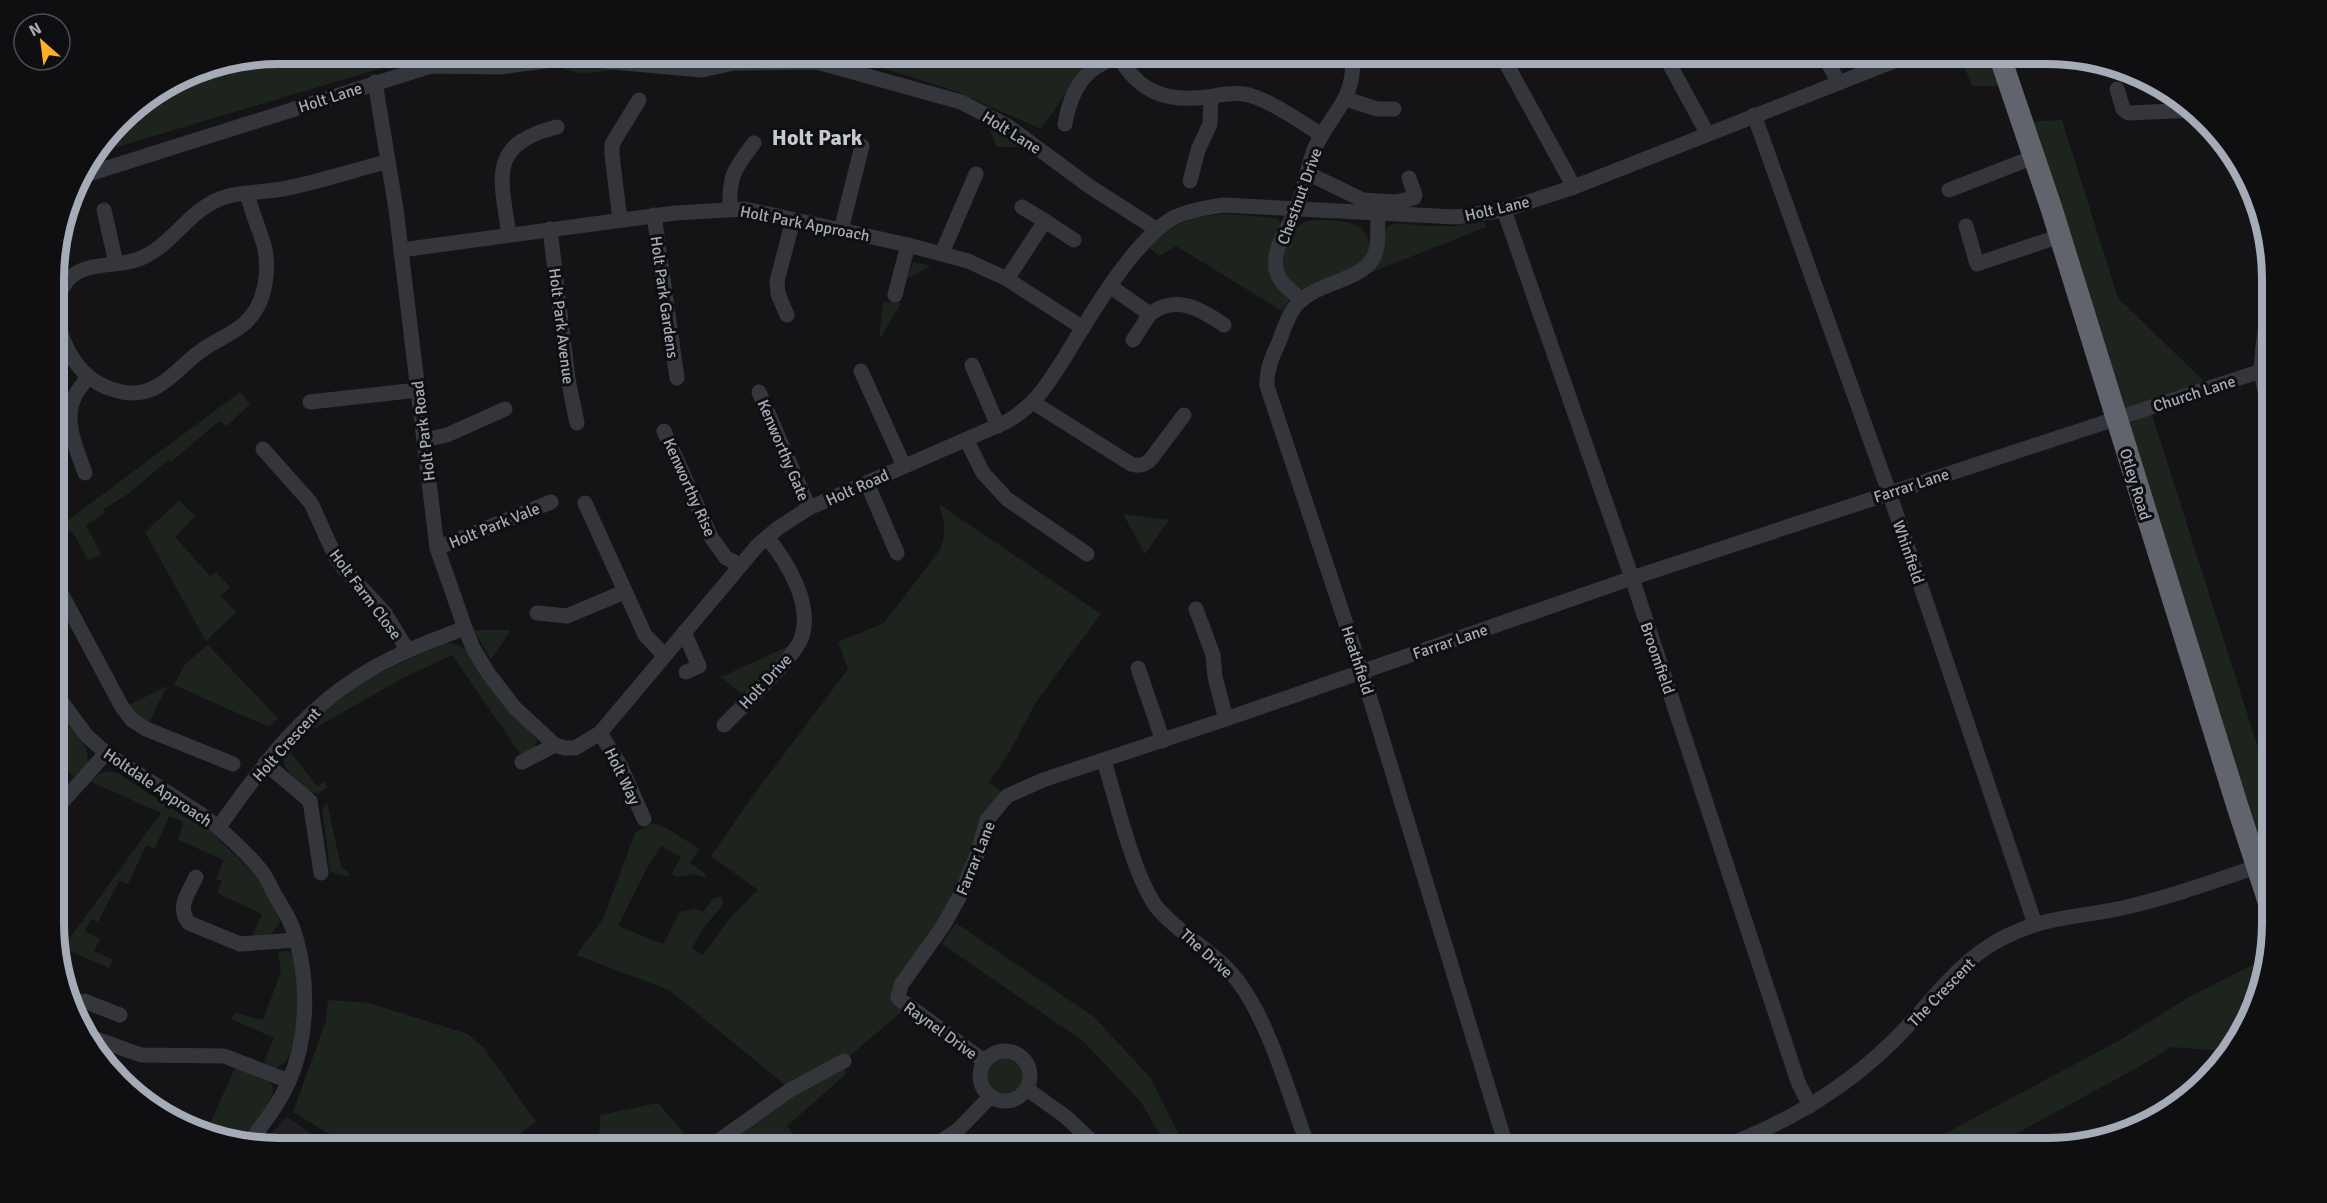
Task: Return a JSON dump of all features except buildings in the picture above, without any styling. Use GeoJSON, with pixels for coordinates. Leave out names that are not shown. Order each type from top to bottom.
{"type":"FeatureCollection","features":[{"type":"Feature","properties":{"kind":"highway","name":"Otley Road"},"geometry":{"type":"LineString","coordinates":[[2002,64],[2060,236],[2262,884]]}},
{"type":"Feature","properties":{"kind":"street","name":"Holt Lane"},"geometry":{"type":"LineString","coordinates":[[93,173],[431,66],[499,67],[522,64]]}},
{"type":"Feature","properties":{"kind":"street","name":"Holt Lane"},"geometry":{"type":"LineString","coordinates":[[635,64],[702,70],[729,64]]}},
{"type":"Feature","properties":{"kind":"street","name":"Holt Lane"},"geometry":{"type":"LineString","coordinates":[[824,64],[961,102],[1009,127],[1089,186],[1156,229],[1189,211],[1223,205],[1456,218],[1504,210],[1574,187],[1887,64]]}},
{"type":"Feature","properties":{"kind":"street"},"geometry":{"type":"LineString","coordinates":[[1065,124],[1069,104],[1087,75],[1103,64]]}},
{"type":"Feature","properties":{"kind":"street"},"geometry":{"type":"LineString","coordinates":[[1126,64],[1136,81],[1164,96],[1186,100],[1231,93],[1245,94],[1258,98],[1322,135]]}},
{"type":"Feature","properties":{"kind":"street","name":"Chestnut Drive"},"geometry":{"type":"LineString","coordinates":[[1302,300],[1283,284],[1277,272],[1276,259],[1280,244],[1297,209],[1314,151],[1346,99],[1352,80],[1352,64]]}},
{"type":"Feature","properties":{"kind":"street"},"geometry":{"type":"LineString","coordinates":[[1506,64],[1574,187]]}},
{"type":"Feature","properties":{"kind":"street"},"geometry":{"type":"LineString","coordinates":[[1669,64],[1707,133]]}},
{"type":"Feature","properties":{"kind":"street"},"geometry":{"type":"LineString","coordinates":[[1829,64],[1839,83]]}},
{"type":"Feature","properties":{"kind":"street","name":"Holt Park Road"},"geometry":{"type":"LineString","coordinates":[[375,82],[401,250],[437,548],[465,628],[488,673],[515,708],[555,745]]}},
{"type":"Feature","properties":{"kind":"street"},"geometry":{"type":"LineString","coordinates":[[2117,89],[2123,109],[2128,113],[2180,111]]}},
{"type":"Feature","properties":{"kind":"street"},"geometry":{"type":"LineString","coordinates":[[1190,181],[1196,156],[1210,124],[1211,97]]}},
{"type":"Feature","properties":{"kind":"street"},"geometry":{"type":"LineString","coordinates":[[1346,99],[1377,110],[1394,109]]}},
{"type":"Feature","properties":{"kind":"street"},"geometry":{"type":"LineString","coordinates":[[620,220],[612,144],[639,100]]}},
{"type":"Feature","properties":{"kind":"street","name":"Whinfield"},"geometry":{"type":"LineString","coordinates":[[1754,115],[1889,492],[2035,924]]}},
{"type":"Feature","properties":{"kind":"street"},"geometry":{"type":"LineString","coordinates":[[509,235],[502,182],[505,160],[519,142],[528,136],[557,127]]}},
{"type":"Feature","properties":{"kind":"street"},"geometry":{"type":"LineString","coordinates":[[730,209],[731,177],[735,167],[754,143]]}},
{"type":"Feature","properties":{"kind":"street"},"geometry":{"type":"LineString","coordinates":[[841,230],[862,146]]}},
{"type":"Feature","properties":{"kind":"street"},"geometry":{"type":"LineString","coordinates":[[1949,190],[2034,157]]}},
{"type":"Feature","properties":{"kind":"street"},"geometry":{"type":"LineString","coordinates":[[64,288],[67,281],[76,273],[93,267],[138,259],[153,251],[214,202],[228,196],[300,186],[349,170],[387,162]]}},
{"type":"Feature","properties":{"kind":"street"},"geometry":{"type":"LineString","coordinates":[[1307,173],[1363,200],[1395,202],[1414,198],[1409,178]]}},
{"type":"Feature","properties":{"kind":"street"},"geometry":{"type":"LineString","coordinates":[[942,253],[976,174]]}},
{"type":"Feature","properties":{"kind":"street"},"geometry":{"type":"LineString","coordinates":[[64,338],[74,360],[88,376],[115,389],[133,393],[144,392],[167,378],[209,345],[238,328],[255,312],[262,297],[267,259],[247,193]]}},
{"type":"Feature","properties":{"kind":"street"},"geometry":{"type":"LineString","coordinates":[[1022,207],[1074,240]]}},
{"type":"Feature","properties":{"kind":"street","name":"Holt Park Approach"},"geometry":{"type":"LineString","coordinates":[[401,250],[654,215],[745,209],[942,253],[987,269],[1007,279],[1083,328]]}},
{"type":"Feature","properties":{"kind":"street"},"geometry":{"type":"LineString","coordinates":[[105,210],[116,263]]}},
{"type":"Feature","properties":{"kind":"street","name":"Broomfield"},"geometry":{"type":"LineString","coordinates":[[1504,210],[1632,578],[1798,1082],[1810,1106]]}},
{"type":"Feature","properties":{"kind":"street","name":"Heathfield"},"geometry":{"type":"LineString","coordinates":[[1378,214],[1376,253],[1371,261],[1363,269],[1324,286],[1294,308],[1268,368],[1267,386],[1362,672],[1504,1138]]}},
{"type":"Feature","properties":{"kind":"street","name":"Holt Park Gardens"},"geometry":{"type":"LineString","coordinates":[[654,215],[677,378]]}},
{"type":"Feature","properties":{"kind":"street"},"geometry":{"type":"LineString","coordinates":[[787,315],[778,294],[777,281],[794,220]]}},
{"type":"Feature","properties":{"kind":"street"},"geometry":{"type":"LineString","coordinates":[[1007,279],[1045,221]]}},
{"type":"Feature","properties":{"kind":"street"},"geometry":{"type":"LineString","coordinates":[[1966,226],[1977,264],[2060,236]]}},
{"type":"Feature","properties":{"kind":"street","name":"Holt Park Avenue"},"geometry":{"type":"LineString","coordinates":[[550,229],[568,379],[577,423]]}},
{"type":"Feature","properties":{"kind":"street","name":"Holt Road"},"geometry":{"type":"LineString","coordinates":[[555,745],[575,748],[600,733],[664,655],[767,537],[809,508],[966,441],[998,426],[1034,403],[1126,263],[1156,229]]}},
{"type":"Feature","properties":{"kind":"street"},"geometry":{"type":"LineString","coordinates":[[895,295],[908,245]]}},
{"type":"Feature","properties":{"kind":"street"},"geometry":{"type":"LineString","coordinates":[[1110,287],[1150,314]]}},
{"type":"Feature","properties":{"kind":"street"},"geometry":{"type":"LineString","coordinates":[[1133,340],[1150,314],[1167,305],[1184,304],[1204,311],[1224,325]]}},
{"type":"Feature","properties":{"kind":"street"},"geometry":{"type":"LineString","coordinates":[[972,365],[998,426]]}},
{"type":"Feature","properties":{"kind":"street"},"geometry":{"type":"LineString","coordinates":[[861,371],[904,466]]}},
{"type":"Feature","properties":{"kind":"street","name":"Church Lane"},"geometry":{"type":"LineString","coordinates":[[2116,419],[2262,371]]}},
{"type":"Feature","properties":{"kind":"street"},"geometry":{"type":"LineString","coordinates":[[85,473],[70,426],[70,413],[74,398],[88,376]]}},
{"type":"Feature","properties":{"kind":"street"},"geometry":{"type":"LineString","coordinates":[[310,402],[418,390]]}},
{"type":"Feature","properties":{"kind":"street","name":"Kenworthy Gate"},"geometry":{"type":"LineString","coordinates":[[759,392],[809,508]]}},
{"type":"Feature","properties":{"kind":"street"},"geometry":{"type":"LineString","coordinates":[[1034,403],[1131,465],[1137,466],[1151,459],[1184,415]]}},
{"type":"Feature","properties":{"kind":"street"},"geometry":{"type":"LineString","coordinates":[[424,440],[447,435],[505,409]]}},
{"type":"Feature","properties":{"kind":"street","name":"Farrar Lane"},"geometry":{"type":"LineString","coordinates":[[898,998],[901,986],[943,926],[962,892],[977,855],[987,820],[1007,796],[1042,780],[1163,741],[1632,578],[2116,419]]}},
{"type":"Feature","properties":{"kind":"street","name":"Kenworthy Rise"},"geometry":{"type":"LineString","coordinates":[[664,431],[711,537],[726,558],[741,565]]}},
{"type":"Feature","properties":{"kind":"street"},"geometry":{"type":"LineString","coordinates":[[966,441],[983,473],[1007,499],[1088,554]]}},
{"type":"Feature","properties":{"kind":"street","name":"Holt Farm Close"},"geometry":{"type":"LineString","coordinates":[[263,449],[311,503],[335,556],[384,612],[408,651]]}},
{"type":"Feature","properties":{"kind":"street"},"geometry":{"type":"LineString","coordinates":[[867,483],[897,553]]}},
{"type":"Feature","properties":{"kind":"street","name":"Holt Park Vale"},"geometry":{"type":"LineString","coordinates":[[437,548],[551,502]]}},
{"type":"Feature","properties":{"kind":"street"},"geometry":{"type":"LineString","coordinates":[[585,503],[645,635],[664,655]]}},
{"type":"Feature","properties":{"kind":"street","name":"Holt Drive"},"geometry":{"type":"LineString","coordinates":[[724,725],[792,654],[801,640],[805,624],[798,591],[777,550],[767,537]]}},
{"type":"Feature","properties":{"kind":"street"},"geometry":{"type":"LineString","coordinates":[[537,613],[567,616],[624,592]]}},
{"type":"Feature","properties":{"kind":"street"},"geometry":{"type":"LineString","coordinates":[[1196,609],[1213,656],[1215,677],[1226,719]]}},
{"type":"Feature","properties":{"kind":"street"},"geometry":{"type":"LineString","coordinates":[[64,611],[132,720],[146,729],[233,764]]}},
{"type":"Feature","properties":{"kind":"street","name":"Holt Crescent"},"geometry":{"type":"LineString","coordinates":[[219,828],[265,763],[310,713],[357,677],[408,651],[465,628]]}},
{"type":"Feature","properties":{"kind":"street"},"geometry":{"type":"LineString","coordinates":[[684,632],[699,666],[686,672]]}},
{"type":"Feature","properties":{"kind":"street"},"geometry":{"type":"LineString","coordinates":[[1138,668],[1163,741]]}},
{"type":"Feature","properties":{"kind":"street","name":"Holtdale Approach"},"geometry":{"type":"LineString","coordinates":[[64,705],[86,735],[106,753],[219,828],[262,871],[290,922],[302,968],[304,1009],[299,1052],[289,1081],[273,1112],[253,1137]]}},
{"type":"Feature","properties":{"kind":"street","name":"Holt Way"},"geometry":{"type":"LineString","coordinates":[[600,733],[620,765],[644,819]]}},
{"type":"Feature","properties":{"kind":"street"},"geometry":{"type":"LineString","coordinates":[[522,762],[555,745]]}},
{"type":"Feature","properties":{"kind":"street"},"geometry":{"type":"LineString","coordinates":[[64,798],[106,753]]}},
{"type":"Feature","properties":{"kind":"street","name":"The Drive"},"geometry":{"type":"LineString","coordinates":[[1104,760],[1145,888],[1158,909],[1221,962],[1240,983],[1257,1011],[1305,1138]]}},
{"type":"Feature","properties":{"kind":"street"},"geometry":{"type":"LineString","coordinates":[[265,763],[310,801],[321,873]]}},
{"type":"Feature","properties":{"kind":"street","name":"The Crescent"},"geometry":{"type":"LineString","coordinates":[[1745,1138],[1810,1106],[1851,1079],[1890,1045],[1970,960],[1998,940],[2035,924],[2059,917],[2119,909],[2167,897],[2256,867]]}},
{"type":"Feature","properties":{"kind":"street"},"geometry":{"type":"LineString","coordinates":[[196,877],[183,904],[184,917],[189,923],[240,944],[296,940]]}},
{"type":"Feature","properties":{"kind":"street","name":"Raynel Drive"},"geometry":{"type":"LineString","coordinates":[[898,998],[984,1061]]}},
{"type":"Feature","properties":{"kind":"street"},"geometry":{"type":"LineString","coordinates":[[80,1003],[84,1001],[120,1015]]}},
{"type":"Feature","properties":{"kind":"street"},"geometry":{"type":"LineString","coordinates":[[99,1040],[141,1056],[224,1056],[289,1081]]}},
{"type":"Feature","properties":{"kind":"street","name":"Raynel Drive"},"geometry":{"type":"LineString","coordinates":[[990,1097],[981,1084],[980,1068],[990,1055],[998,1051],[1015,1052],[1028,1064],[1030,1081],[1027,1089]]}},
{"type":"Feature","properties":{"kind":"street"},"geometry":{"type":"LineString","coordinates":[[722,1138],[790,1090],[844,1061]]}},
{"type":"Feature","properties":{"kind":"street"},"geometry":{"type":"LineString","coordinates":[[946,1138],[958,1130],[990,1097],[998,1101],[1014,1100],[1027,1089],[1066,1117],[1088,1138]]}},
{"type":"Feature","properties":{"kind":"shaded area"},"geometry":{"type":"Polygon","coordinates":[[[279,64],[395,64],[109,150],[127,127],[160,101],[210,76],[251,66],[279,64]]]}},
{"type":"Feature","properties":{"kind":"shaded area"},"geometry":{"type":"Polygon","coordinates":[[[558,64],[637,64],[607,71],[582,73],[563,68],[558,64]]]}},
{"type":"Feature","properties":{"kind":"shaded area"},"geometry":{"type":"Polygon","coordinates":[[[870,64],[1090,64],[1083,68],[1041,129],[955,91],[870,64]]]}},
{"type":"Feature","properties":{"kind":"shaded area"},"geometry":{"type":"Polygon","coordinates":[[[1963,64],[1992,64],[1999,86],[1972,86],[1963,64]]]}},
{"type":"Feature","properties":{"kind":"shaded area"},"geometry":{"type":"Polygon","coordinates":[[[2062,120],[2118,298],[2210,387],[2150,408],[2262,760],[2262,880],[2023,122],[2062,120]]]}},
{"type":"Feature","properties":{"kind":"shaded area"},"geometry":{"type":"Polygon","coordinates":[[[986,122],[1035,147],[997,147],[986,122]]]}},
{"type":"Feature","properties":{"kind":"shaded area"},"geometry":{"type":"Polygon","coordinates":[[[1225,214],[1277,218],[1280,221],[1279,244],[1272,270],[1279,288],[1290,299],[1282,311],[1176,246],[1159,256],[1149,248],[1166,233],[1183,223],[1201,217],[1225,214]]]}},
{"type":"Feature","properties":{"kind":"shaded area"},"geometry":{"type":"Polygon","coordinates":[[[1311,220],[1354,224],[1366,235],[1369,251],[1366,259],[1360,264],[1305,289],[1294,286],[1287,278],[1283,268],[1284,256],[1293,233],[1301,224],[1311,220]]]}},
{"type":"Feature","properties":{"kind":"shaded area"},"geometry":{"type":"Polygon","coordinates":[[[1484,222],[1486,227],[1367,274],[1383,231],[1390,225],[1395,223],[1455,226],[1484,222]]]}},
{"type":"Feature","properties":{"kind":"shaded area"},"geometry":{"type":"Polygon","coordinates":[[[913,262],[931,266],[907,279],[913,262]]]}},
{"type":"Feature","properties":{"kind":"shaded area"},"geometry":{"type":"Polygon","coordinates":[[[883,302],[901,303],[879,340],[883,302]]]}},
{"type":"Feature","properties":{"kind":"shaded area"},"geometry":{"type":"Polygon","coordinates":[[[240,392],[250,404],[227,426],[219,421],[171,462],[168,460],[128,494],[104,509],[105,513],[86,525],[101,554],[88,560],[72,531],[64,536],[64,523],[240,392]]]}},
{"type":"Feature","properties":{"kind":"shaded area"},"geometry":{"type":"Polygon","coordinates":[[[179,501],[195,516],[175,537],[210,576],[216,572],[230,587],[221,596],[236,612],[206,641],[145,532],[179,501]]]}},
{"type":"Feature","properties":{"kind":"shaded area"},"geometry":{"type":"Polygon","coordinates":[[[939,504],[1101,614],[1036,702],[1009,753],[989,782],[1007,796],[977,855],[901,985],[908,1006],[844,1061],[841,1068],[847,1073],[787,1126],[797,1138],[725,1138],[790,1089],[669,990],[576,955],[603,919],[635,833],[653,823],[666,828],[700,849],[690,863],[707,875],[704,877],[695,874],[675,877],[672,873],[681,857],[661,846],[648,866],[618,926],[663,944],[680,912],[696,909],[703,912],[714,898],[722,897],[723,905],[704,927],[692,948],[703,955],[731,917],[758,890],[711,856],[848,669],[838,642],[884,623],[939,551],[944,539],[944,522],[939,504]]]}},
{"type":"Feature","properties":{"kind":"shaded area"},"geometry":{"type":"Polygon","coordinates":[[[1123,514],[1169,520],[1145,554],[1123,514]]]}},
{"type":"Feature","properties":{"kind":"shaded area"},"geometry":{"type":"Polygon","coordinates":[[[474,630],[511,630],[491,660],[474,630]]]}},
{"type":"Feature","properties":{"kind":"shaded area"},"geometry":{"type":"Polygon","coordinates":[[[447,643],[459,645],[465,649],[537,740],[535,748],[521,755],[452,655],[405,677],[301,736],[291,753],[317,786],[324,782],[328,787],[318,794],[314,793],[288,770],[284,761],[290,746],[310,724],[337,702],[371,678],[447,643]]]}},
{"type":"Feature","properties":{"kind":"shaded area"},"geometry":{"type":"Polygon","coordinates":[[[208,645],[278,718],[269,727],[174,685],[185,664],[208,645]]]}},
{"type":"Feature","properties":{"kind":"shaded area"},"geometry":{"type":"Polygon","coordinates":[[[789,646],[743,695],[721,677],[789,646]]]}},
{"type":"Feature","properties":{"kind":"shaded area"},"geometry":{"type":"Polygon","coordinates":[[[167,686],[149,722],[135,714],[129,705],[167,686]]]}},
{"type":"Feature","properties":{"kind":"shaded area"},"geometry":{"type":"Polygon","coordinates":[[[64,718],[86,748],[88,762],[74,777],[64,768],[64,718]]]}},
{"type":"Feature","properties":{"kind":"shaded area"},"geometry":{"type":"Polygon","coordinates":[[[108,771],[118,773],[186,818],[207,828],[260,879],[278,913],[280,922],[272,933],[263,937],[252,937],[262,914],[217,893],[222,881],[216,879],[224,860],[178,840],[183,822],[169,816],[155,848],[146,846],[128,884],[119,881],[98,922],[91,919],[85,931],[100,939],[94,951],[113,960],[109,968],[66,949],[65,938],[69,939],[161,813],[91,782],[99,774],[108,771]]]}},
{"type":"Feature","properties":{"kind":"shaded area"},"geometry":{"type":"Polygon","coordinates":[[[327,803],[341,866],[348,871],[349,877],[329,870],[322,810],[327,803]]]}},
{"type":"Feature","properties":{"kind":"shaded area"},"geometry":{"type":"Polygon","coordinates":[[[956,923],[1094,1017],[1150,1077],[1180,1138],[1162,1138],[1141,1102],[1083,1041],[942,944],[956,923]]]}},
{"type":"Feature","properties":{"kind":"shaded area"},"geometry":{"type":"Polygon","coordinates":[[[287,951],[294,954],[298,1018],[292,1051],[284,1062],[274,1068],[264,1062],[274,1038],[231,1019],[235,1013],[263,1020],[281,971],[278,952],[287,951]]]}},
{"type":"Feature","properties":{"kind":"shaded area"},"geometry":{"type":"Polygon","coordinates":[[[2259,962],[2252,990],[2241,1001],[2244,1011],[2220,1051],[2171,1047],[2008,1138],[1937,1138],[2120,1040],[2189,997],[2259,962]]]}},
{"type":"Feature","properties":{"kind":"shaded area"},"geometry":{"type":"Polygon","coordinates":[[[328,1000],[369,1003],[468,1034],[484,1048],[536,1122],[514,1138],[336,1138],[293,1112],[326,1021],[328,1000]]]}},
{"type":"Feature","properties":{"kind":"shaded area"},"geometry":{"type":"Polygon","coordinates":[[[1005,1057],[1018,1062],[1023,1075],[1018,1088],[1005,1093],[992,1088],[987,1075],[992,1062],[1005,1057]]]}},
{"type":"Feature","properties":{"kind":"shaded area"},"geometry":{"type":"Polygon","coordinates":[[[235,1068],[266,1079],[272,1085],[273,1093],[270,1102],[242,1135],[209,1126],[235,1068]]]}},
{"type":"Feature","properties":{"kind":"shaded area"},"geometry":{"type":"Polygon","coordinates":[[[658,1103],[689,1138],[599,1138],[600,1115],[658,1103]]]}},
{"type":"Feature","properties":{"kind":"shaded area"},"geometry":{"type":"Polygon","coordinates":[[[287,1117],[318,1138],[279,1138],[268,1138],[287,1117]]]}},
{"type":"Feature","properties":{"kind":"district","name":"Holt Park"},"geometry":{"type":"Point","coordinates":[817,137]}}]}
